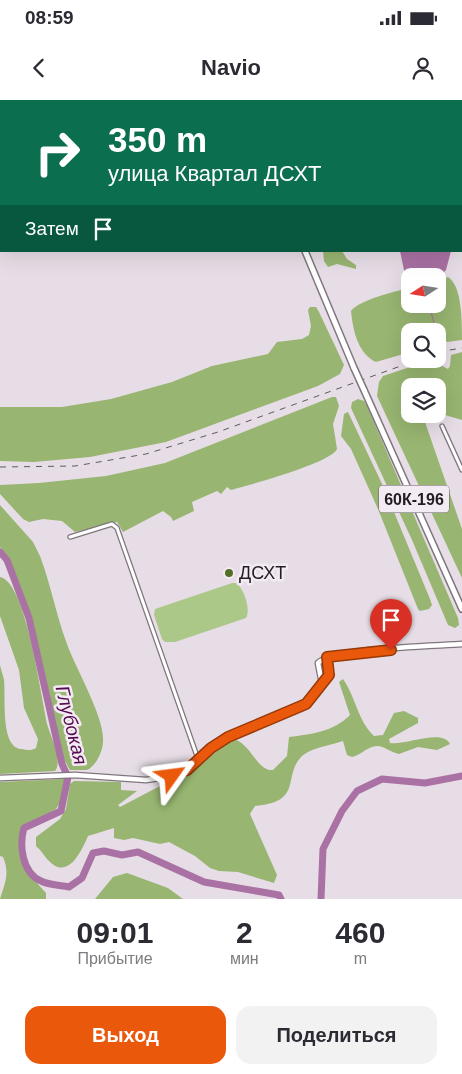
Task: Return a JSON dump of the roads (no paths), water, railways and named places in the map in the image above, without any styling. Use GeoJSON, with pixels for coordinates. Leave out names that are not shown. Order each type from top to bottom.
{"type":"FeatureCollection","features":[{"type":"Feature","properties":{"kind":"main road","name":"60К-196"},"geometry":{"type":"LineString","coordinates":[[305,252],[354,368],[462,609]]}},
{"type":"Feature","properties":{"kind":"street"},"geometry":{"type":"LineString","coordinates":[[442,426],[462,470]]}},
{"type":"Feature","properties":{"kind":"street"},"geometry":{"type":"LineString","coordinates":[[70,537],[112,524],[117,528],[198,759]]}},
{"type":"Feature","properties":{"kind":"street"},"geometry":{"type":"LineString","coordinates":[[322,684],[318,663],[327,657],[357,652],[462,644]]}},
{"type":"Feature","properties":{"kind":"street"},"geometry":{"type":"LineString","coordinates":[[0,778],[61,774],[142,780],[181,773],[228,737],[303,706],[312,699],[330,672],[327,657]]}},
{"type":"Feature","properties":{"kind":"waterway"},"geometry":{"type":"LineString","coordinates":[[431,313],[434,323]]}},
{"type":"Feature","properties":{"kind":"waterway","name":"Глубокая"},"geometry":{"type":"LineString","coordinates":[[0,552],[7,560],[29,618],[62,764],[68,777],[61,811],[24,828],[22,842],[23,858],[30,872],[44,882],[69,887],[82,878],[93,853],[104,851],[122,855],[138,852],[204,882],[279,895],[281,899]]}},
{"type":"Feature","properties":{"kind":"waterway","name":"Глубокая"},"geometry":{"type":"LineString","coordinates":[[321,899],[323,849],[342,811],[357,791],[382,779],[425,783],[462,776]]}},
{"type":"Feature","properties":{"kind":"railway"},"geometry":{"type":"LineString","coordinates":[[446,351],[462,348]]}},
{"type":"Feature","properties":{"kind":"railway"},"geometry":{"type":"LineString","coordinates":[[0,467],[75,466],[146,454],[218,432],[401,366]]}},
{"type":"Feature","properties":{"kind":"place","name":"ДСХТ"},"geometry":{"type":"Point","coordinates":[229,573]}}]}
